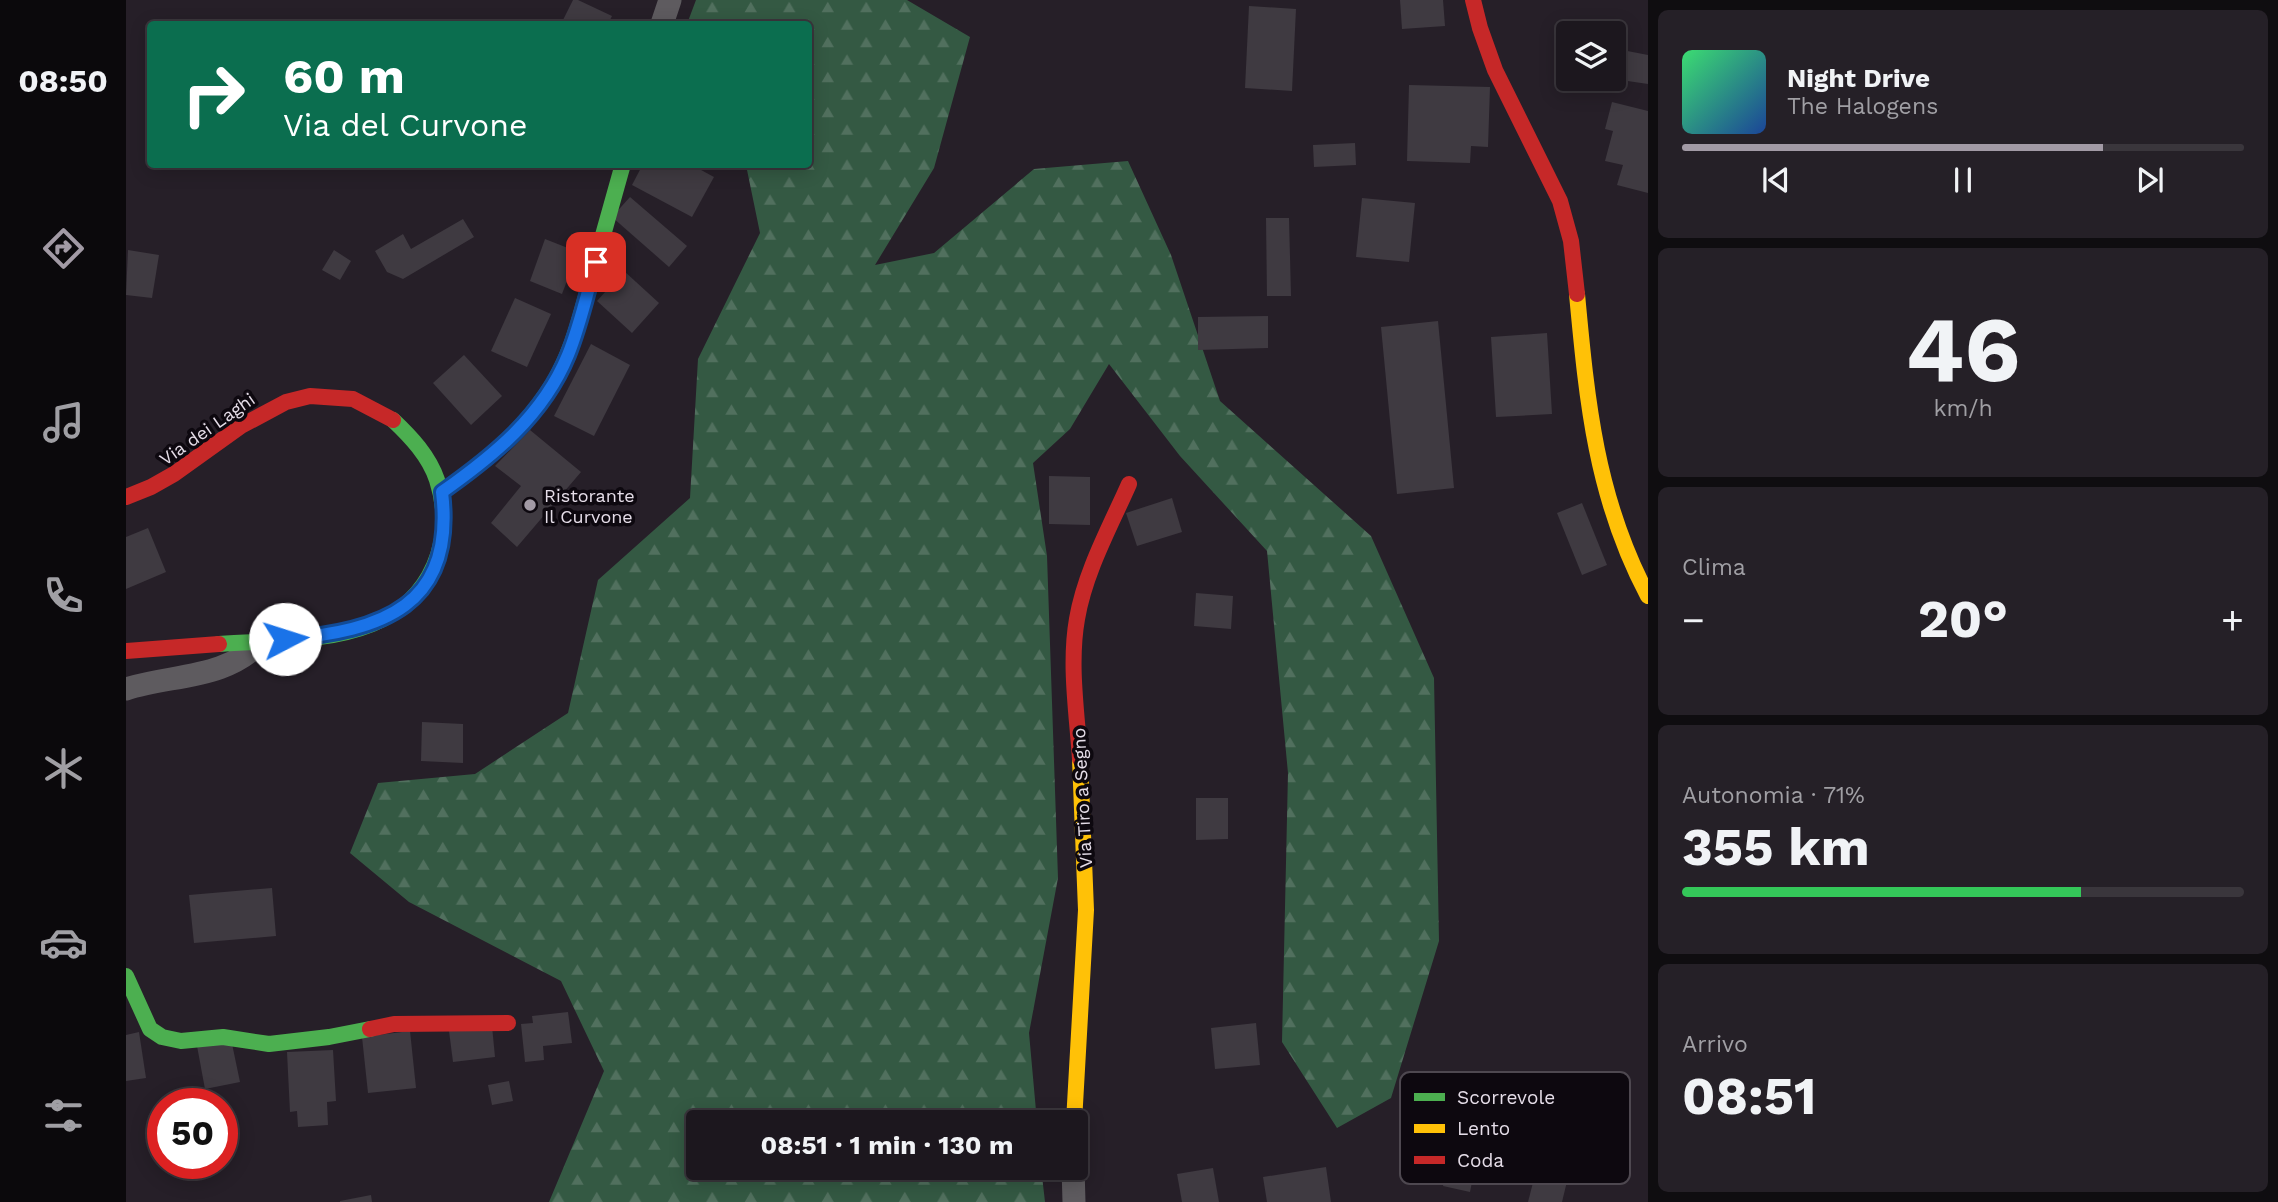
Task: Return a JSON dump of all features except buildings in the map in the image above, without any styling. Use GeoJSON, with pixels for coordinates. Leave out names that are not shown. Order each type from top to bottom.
{"type":"FeatureCollection","features":[{"type":"Feature","properties":{"kind":"street"},"geometry":{"type":"LineString","coordinates":[[663,21],[670,0]]}},
{"type":"Feature","properties":{"kind":"street"},"geometry":{"type":"LineString","coordinates":[[1473,0],[1493,65],[1514,111],[1550,174],[1565,216],[1573,252],[1598,463],[1621,540],[1648,596]]}},
{"type":"Feature","properties":{"kind":"street"},"geometry":{"type":"LineString","coordinates":[[442,492],[485,461],[512,436],[536,410],[561,371],[575,335],[622,168]]}},
{"type":"Feature","properties":{"kind":"street","name":"Via dei Laghi"},"geometry":{"type":"LineString","coordinates":[[126,497],[147,491],[179,474],[269,408],[294,399],[325,395],[372,406],[400,423],[424,452],[442,492],[444,533],[437,565],[422,588],[412,600],[382,620],[350,631],[126,651]]}},
{"type":"Feature","properties":{"kind":"street","name":"Via Tiro a Segno"},"geometry":{"type":"LineString","coordinates":[[1075,1110],[1086,909],[1075,639],[1077,618],[1088,578],[1129,484]]}},
{"type":"Feature","properties":{"kind":"street"},"geometry":{"type":"LineString","coordinates":[[126,690],[191,676],[233,663],[248,654],[262,640]]}},
{"type":"Feature","properties":{"kind":"street"},"geometry":{"type":"LineString","coordinates":[[126,976],[150,1029],[162,1037],[181,1041],[223,1037],[269,1044],[394,1024],[508,1023]]}},
{"type":"Feature","properties":{"kind":"street"},"geometry":{"type":"LineString","coordinates":[[1073,1180],[1074,1202]]}},
{"type":"Feature","properties":{"kind":"green space"},"geometry":{"type":"Polygon","coordinates":[[[696,0],[907,0],[970,37],[934,168],[875,265],[934,253],[1034,169],[1128,161],[1171,255],[1220,401],[1371,536],[1434,678],[1439,941],[1391,1098],[1337,1128],[1282,1042],[1288,773],[1267,551],[1180,456],[1109,364],[1070,429],[1033,463],[1047,556],[1058,878],[1029,1033],[1036,1110],[686,1110],[686,1180],[1042,1180],[1045,1202],[549,1202],[604,1071],[561,981],[409,902],[350,853],[378,783],[475,774],[568,713],[598,580],[690,498],[698,359],[760,233],[747,168],[812,168],[812,21],[688,21],[696,0]]]}},
{"type":"Feature","properties":{"kind":"traffic: fast"},"geometry":{"type":"LineString","coordinates":[[442,492],[486,459],[512,435],[536,408],[555,380],[579,323],[622,168]]}},
{"type":"Feature","properties":{"kind":"traffic: fast"},"geometry":{"type":"LineString","coordinates":[[219,644],[297,640],[354,630],[393,614],[424,584],[441,545],[442,502],[437,480],[429,463],[413,440],[393,420]]}},
{"type":"Feature","properties":{"kind":"traffic: fast"},"geometry":{"type":"LineString","coordinates":[[126,976],[150,1029],[162,1037],[181,1041],[223,1037],[269,1044],[370,1029]]}},
{"type":"Feature","properties":{"kind":"traffic: slow"},"geometry":{"type":"LineString","coordinates":[[1577,294],[1590,411],[1605,486],[1630,559],[1648,596]]}},
{"type":"Feature","properties":{"kind":"traffic: slow"},"geometry":{"type":"LineString","coordinates":[[1075,1110],[1086,910],[1080,759]]}},
{"type":"Feature","properties":{"kind":"traffic: jam"},"geometry":{"type":"LineString","coordinates":[[1473,0],[1495,70],[1560,201],[1571,241],[1577,294]]}},
{"type":"Feature","properties":{"kind":"traffic: jam"},"geometry":{"type":"LineString","coordinates":[[126,497],[174,474],[241,426],[286,402],[310,396],[353,399],[393,420]]}},
{"type":"Feature","properties":{"kind":"traffic: jam"},"geometry":{"type":"LineString","coordinates":[[1080,759],[1074,671],[1077,619],[1092,567],[1129,484]]}},
{"type":"Feature","properties":{"kind":"traffic: jam"},"geometry":{"type":"LineString","coordinates":[[126,651],[219,644]]}},
{"type":"Feature","properties":{"kind":"traffic: jam"},"geometry":{"type":"LineString","coordinates":[[370,1029],[394,1024],[508,1023]]}},
{"type":"Feature","properties":{"kind":"place","name":"Ristorante Il Curvone"},"geometry":{"type":"Point","coordinates":[530,505]}},
{"type":"Feature","properties":{"kind":"route"},"geometry":{"type":"LineString","coordinates":[[285,639],[350,631],[382,620],[412,600],[422,588],[437,565],[441,550],[445,520],[442,492],[498,450],[525,423],[549,392],[568,355],[596,262]]}}]}
